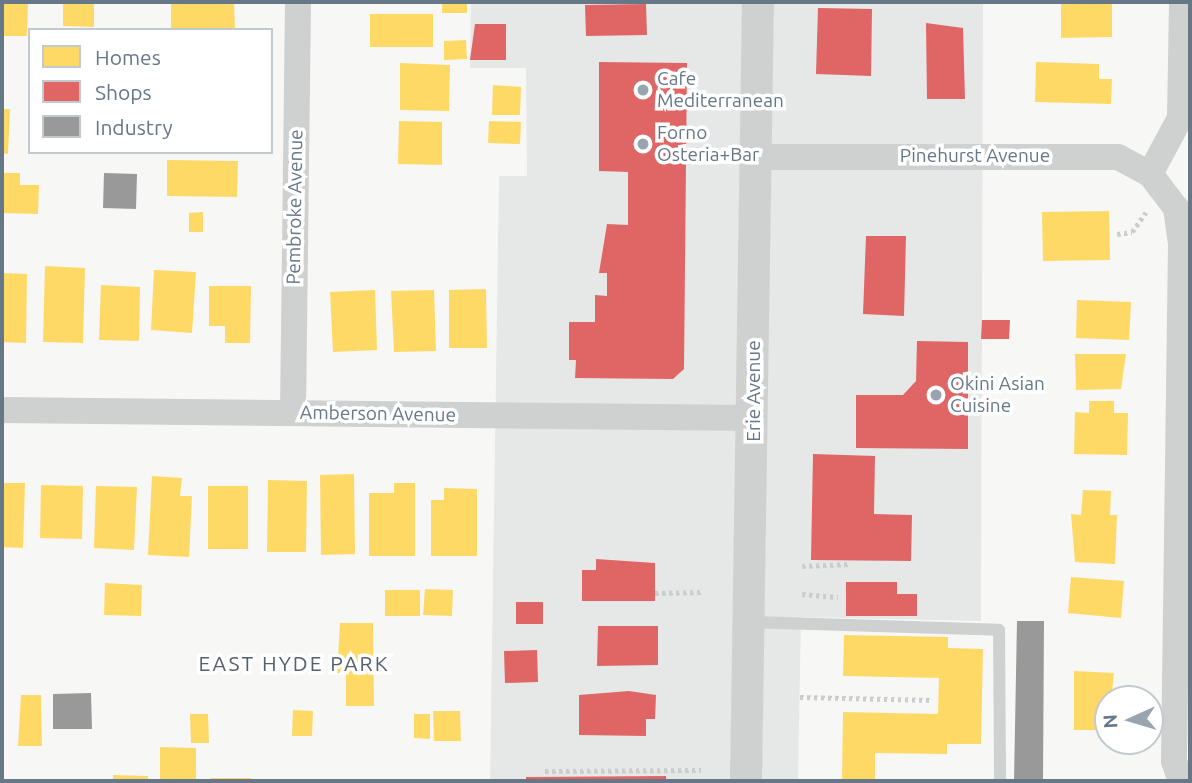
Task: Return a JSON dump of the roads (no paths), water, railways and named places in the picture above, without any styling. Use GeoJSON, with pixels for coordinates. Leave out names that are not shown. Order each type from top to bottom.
{"type":"FeatureCollection","features":[{"type":"Feature","properties":{"kind":"street","name":"Pembroke Avenue"},"geometry":{"type":"LineString","coordinates":[[293,412],[298,2]]}},
{"type":"Feature","properties":{"kind":"street","name":"Erie Avenue"},"geometry":{"type":"LineString","coordinates":[[746,781],[754,418],[753,156],[758,2]]}},
{"type":"Feature","properties":{"kind":"street"},"geometry":{"type":"LineString","coordinates":[[1150,174],[1180,118],[1182,2]]}},
{"type":"Feature","properties":{"kind":"street","name":"Pinehurst Avenue"},"geometry":{"type":"LineString","coordinates":[[753,156],[1118,157],[1150,174],[1181,257],[1174,761],[1181,781]]}},
{"type":"Feature","properties":{"kind":"street","name":"Amberson Avenue"},"geometry":{"type":"LineString","coordinates":[[2,410],[754,418]]}},
{"type":"Feature","properties":{"kind":"lane"},"geometry":{"type":"LineString","coordinates":[[749,622],[999,630],[1000,781]]}},
{"type":"Feature","properties":{"kind":"place","name":"Cafe Mediterranean"},"geometry":{"type":"Point","coordinates":[643,90]}},
{"type":"Feature","properties":{"kind":"place","name":"Forno Osteria+Bar"},"geometry":{"type":"Point","coordinates":[643,144]}},
{"type":"Feature","properties":{"kind":"place","name":"Okini Asian Cuisine"},"geometry":{"type":"Point","coordinates":[936,395]}},
{"type":"Feature","properties":{"kind":"district","name":"EAST HYDE PARK"},"geometry":{"type":"Point","coordinates":[294,663]}}]}
